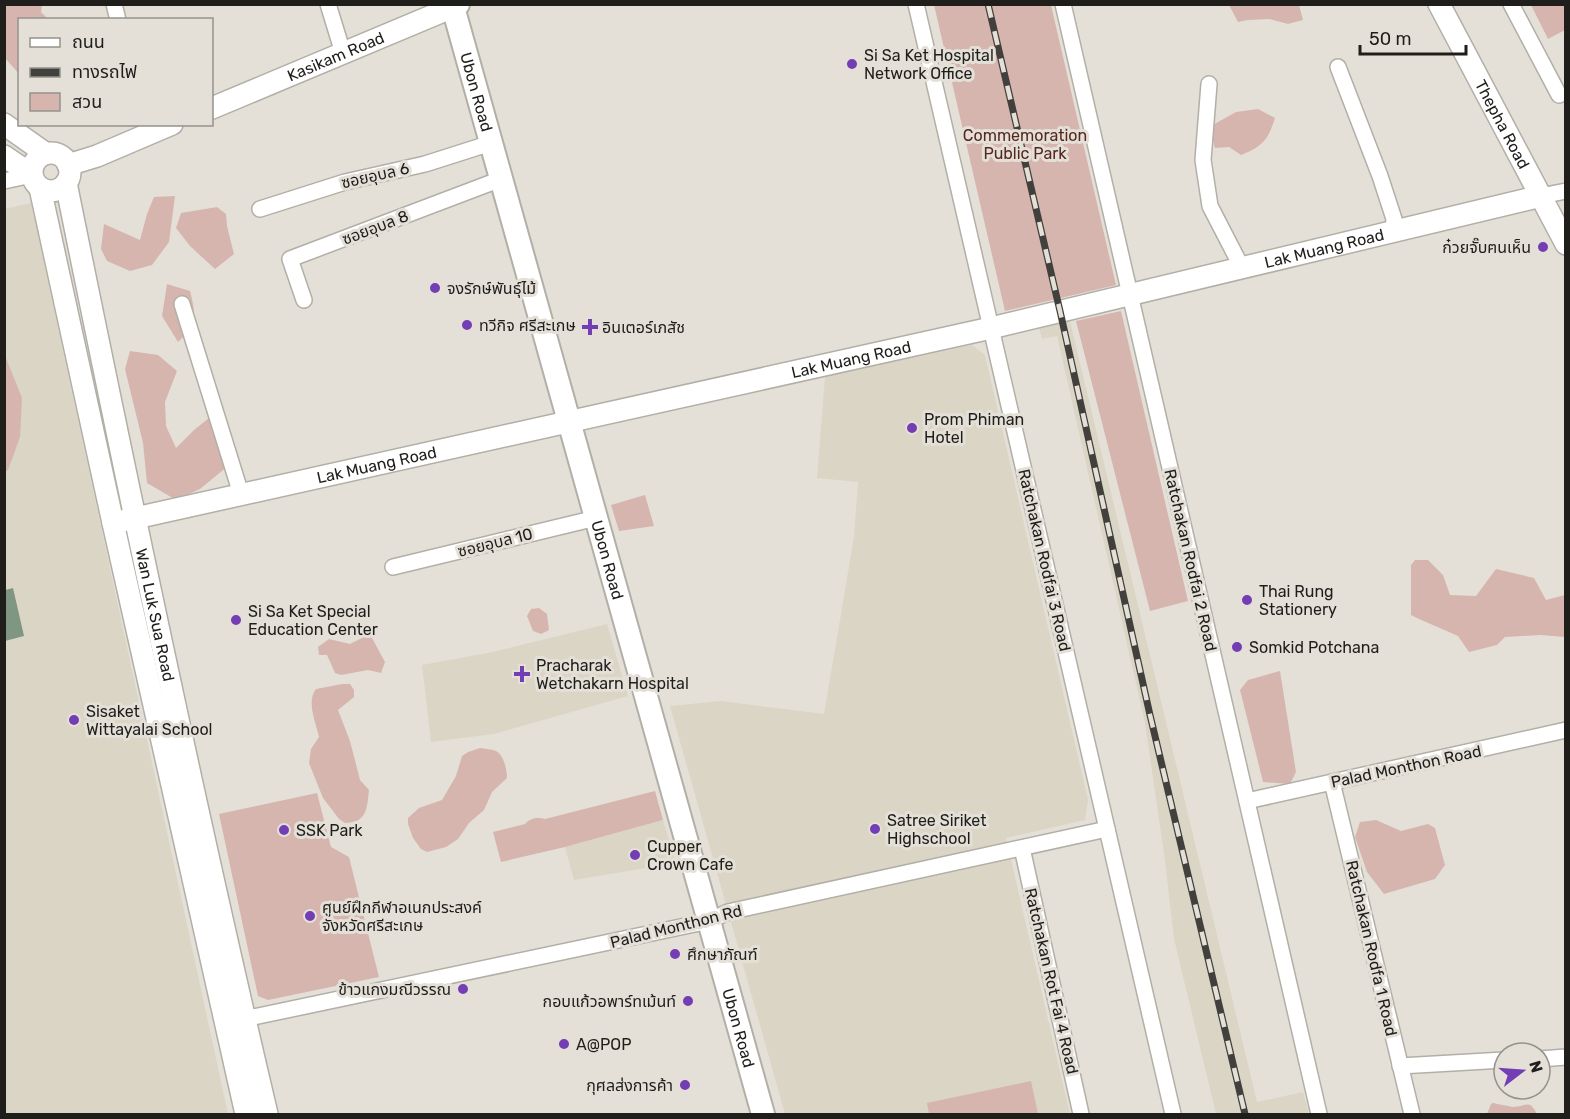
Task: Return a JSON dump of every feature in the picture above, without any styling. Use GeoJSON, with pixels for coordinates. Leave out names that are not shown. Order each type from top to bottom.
{"type":"FeatureCollection","features":[{"type":"Feature","properties":{"kind":"main road","name":"Ubon Road"},"geometry":{"type":"LineString","coordinates":[[456,6],[491,143],[763,1114]]}},
{"type":"Feature","properties":{"kind":"street"},"geometry":{"type":"LineString","coordinates":[[328,4],[343,53]]}},
{"type":"Feature","properties":{"kind":"street","name":"Ratchakan Rodfai 3 Road"},"geometry":{"type":"LineString","coordinates":[[916,4],[1173,1114]]}},
{"type":"Feature","properties":{"kind":"street","name":"Ratchakan Rodfai 2 Road"},"geometry":{"type":"LineString","coordinates":[[1063,4],[1319,1114]]}},
{"type":"Feature","properties":{"kind":"street","name":"Thepha Road"},"geometry":{"type":"LineString","coordinates":[[1439,4],[1566,243]]}},
{"type":"Feature","properties":{"kind":"street"},"geometry":{"type":"LineString","coordinates":[[1511,4],[1559,95]]}},
{"type":"Feature","properties":{"kind":"street","name":"Kasikam Road"},"geometry":{"type":"LineString","coordinates":[[213,108],[456,6]]}},
{"type":"Feature","properties":{"kind":"street"},"geometry":{"type":"LineString","coordinates":[[1338,67],[1380,176],[1394,219],[1393,232]]}},
{"type":"Feature","properties":{"kind":"street"},"geometry":{"type":"LineString","coordinates":[[1209,84],[1203,160],[1210,207],[1242,268]]}},
{"type":"Feature","properties":{"kind":"street"},"geometry":{"type":"LineString","coordinates":[[4,124],[45,153]]}},
{"type":"Feature","properties":{"kind":"street"},"geometry":{"type":"LineString","coordinates":[[67,174],[97,156],[160,127]]}},
{"type":"Feature","properties":{"kind":"street","name":"ซอยอุบล 6"},"geometry":{"type":"LineString","coordinates":[[260,209],[345,182],[425,164],[491,143]]}},
{"type":"Feature","properties":{"kind":"street"},"geometry":{"type":"LineString","coordinates":[[4,156],[36,181],[51,191],[62,188],[67,174],[66,160],[59,154],[50,152],[36,159],[33,164],[36,181]]}},
{"type":"Feature","properties":{"kind":"street","name":"Wan Luk Sua Road"},"geometry":{"type":"LineString","coordinates":[[67,174],[222,963],[246,1114]]}},
{"type":"Feature","properties":{"kind":"street","name":"ซอยอุบล 8"},"geometry":{"type":"LineString","coordinates":[[304,300],[290,259],[501,179]]}},
{"type":"Feature","properties":{"kind":"street"},"geometry":{"type":"LineString","coordinates":[[4,181],[36,181]]}},
{"type":"Feature","properties":{"kind":"street","name":"Wan Luk Sua Road"},"geometry":{"type":"LineString","coordinates":[[36,181],[113,523],[209,904]]}},
{"type":"Feature","properties":{"kind":"street","name":"Lak Muang Road"},"geometry":{"type":"LineString","coordinates":[[113,523],[991,328],[1566,191]]}},
{"type":"Feature","properties":{"kind":"street"},"geometry":{"type":"LineString","coordinates":[[182,304],[242,494]]}},
{"type":"Feature","properties":{"kind":"street","name":"ซอยอุบล 10"},"geometry":{"type":"LineString","coordinates":[[393,567],[596,518]]}},
{"type":"Feature","properties":{"kind":"street","name":"Palad Monthon Road"},"geometry":{"type":"LineString","coordinates":[[1246,801],[1566,730]]}},
{"type":"Feature","properties":{"kind":"street","name":"Ratchakan Rodfa 1 Road"},"geometry":{"type":"LineString","coordinates":[[1332,782],[1412,1114]]}},
{"type":"Feature","properties":{"kind":"street","name":"Palad Monthon Rd"},"geometry":{"type":"LineString","coordinates":[[244,1019],[709,921],[729,912],[1107,830]]}},
{"type":"Feature","properties":{"kind":"street","name":"Ratchakan Rot Fai 4 Road"},"geometry":{"type":"LineString","coordinates":[[1022,848],[1081,1114]]}},
{"type":"Feature","properties":{"kind":"street","name":"Wan Luk Sua Road"},"geometry":{"type":"LineString","coordinates":[[222,963],[244,1019],[267,1114]]}},
{"type":"Feature","properties":{"kind":"street"},"geometry":{"type":"LineString","coordinates":[[1400,1066],[1492,1061]]}},
{"type":"Feature","properties":{"kind":"shaded area","name":"Sisaket Wittayalai School"},"geometry":{"type":"Polygon","coordinates":[[[31,203],[228,1114],[5,1114],[4,209],[31,203]]]}},
{"type":"Feature","properties":{"kind":"shaded area"},"geometry":{"type":"Polygon","coordinates":[[[1069,317],[1257,1102],[1303,1092],[1309,1114],[1216,1114],[1174,939],[1145,723],[1057,336],[1042,339],[1038,324],[1069,317]]]}},
{"type":"Feature","properties":{"kind":"shaded area","name":"Satree Siriket Highschool"},"geometry":{"type":"Polygon","coordinates":[[[972,345],[985,355],[1088,800],[1085,820],[1006,838],[1070,1114],[785,1114],[670,706],[721,701],[824,714],[854,537],[858,482],[817,478],[825,377],[972,345]]]}},
{"type":"Feature","properties":{"kind":"shaded area"},"geometry":{"type":"Polygon","coordinates":[[[13,588],[24,636],[5,641],[5,590],[13,588]]]}},
{"type":"Feature","properties":{"kind":"shaded area","name":"Pracharak Wetchakarn Hospital"},"geometry":{"type":"Polygon","coordinates":[[[607,624],[628,696],[494,734],[431,742],[422,665],[493,652],[607,624]]]}},
{"type":"Feature","properties":{"kind":"shaded area"},"geometry":{"type":"Polygon","coordinates":[[[663,820],[676,863],[574,880],[565,847],[663,820]]]}},
{"type":"Feature","properties":{"kind":"green space"},"geometry":{"type":"Polygon","coordinates":[[[4,5],[42,5],[41,12],[47,18],[18,18],[18,73],[5,58],[4,5]]]}},
{"type":"Feature","properties":{"kind":"green space","name":"Commemoration Public Park"},"geometry":{"type":"Polygon","coordinates":[[[934,5],[1051,5],[1116,285],[1005,311],[934,5]]]}},
{"type":"Feature","properties":{"kind":"green space"},"geometry":{"type":"Polygon","coordinates":[[[1229,5],[1299,5],[1303,20],[1288,24],[1269,19],[1238,22],[1229,5]]]}},
{"type":"Feature","properties":{"kind":"green space"},"geometry":{"type":"Polygon","coordinates":[[[1531,5],[1565,5],[1565,30],[1548,39],[1531,5]]]}},
{"type":"Feature","properties":{"kind":"green space"},"geometry":{"type":"Polygon","coordinates":[[[1258,109],[1275,118],[1270,132],[1260,145],[1241,155],[1229,147],[1215,148],[1209,127],[1236,112],[1258,109]]]}},
{"type":"Feature","properties":{"kind":"green space"},"geometry":{"type":"Polygon","coordinates":[[[175,196],[169,242],[152,265],[130,271],[107,261],[101,249],[104,224],[140,240],[154,197],[175,196]]]}},
{"type":"Feature","properties":{"kind":"green space"},"geometry":{"type":"Polygon","coordinates":[[[217,207],[226,214],[234,254],[215,269],[190,246],[176,228],[181,213],[217,207]]]}},
{"type":"Feature","properties":{"kind":"green space"},"geometry":{"type":"Polygon","coordinates":[[[167,284],[190,291],[192,299],[194,313],[192,324],[178,342],[162,316],[167,284]]]}},
{"type":"Feature","properties":{"kind":"green space"},"geometry":{"type":"Polygon","coordinates":[[[1121,311],[1188,601],[1150,611],[1076,321],[1121,311]]]}},
{"type":"Feature","properties":{"kind":"green space"},"geometry":{"type":"Polygon","coordinates":[[[130,351],[158,355],[177,371],[165,402],[166,426],[176,448],[214,414],[228,466],[200,489],[176,500],[147,483],[143,443],[125,369],[130,351]]]}},
{"type":"Feature","properties":{"kind":"green space"},"geometry":{"type":"Polygon","coordinates":[[[4,353],[22,398],[20,437],[8,470],[5,472],[4,353]]]}},
{"type":"Feature","properties":{"kind":"green space"},"geometry":{"type":"Polygon","coordinates":[[[645,495],[654,526],[619,531],[611,505],[645,495]]]}},
{"type":"Feature","properties":{"kind":"green space"},"geometry":{"type":"Polygon","coordinates":[[[1415,560],[1428,560],[1443,575],[1450,595],[1476,596],[1496,569],[1534,578],[1546,600],[1565,595],[1565,637],[1540,635],[1505,637],[1497,645],[1469,652],[1458,636],[1411,615],[1411,565],[1415,560]]]}},
{"type":"Feature","properties":{"kind":"green space"},"geometry":{"type":"Polygon","coordinates":[[[539,608],[547,614],[549,630],[541,634],[533,631],[527,616],[531,609],[539,608]]]}},
{"type":"Feature","properties":{"kind":"green space"},"geometry":{"type":"Polygon","coordinates":[[[366,636],[372,638],[385,662],[381,673],[368,670],[341,675],[335,673],[327,655],[319,655],[318,647],[329,639],[350,644],[366,636]]]}},
{"type":"Feature","properties":{"kind":"green space"},"geometry":{"type":"Polygon","coordinates":[[[1280,671],[1296,772],[1290,784],[1263,782],[1240,690],[1248,680],[1280,671]]]}},
{"type":"Feature","properties":{"kind":"green space"},"geometry":{"type":"Polygon","coordinates":[[[350,684],[354,690],[354,697],[338,710],[350,741],[360,780],[369,790],[362,817],[345,823],[339,819],[323,798],[309,763],[311,749],[319,737],[312,706],[313,694],[316,689],[350,684]]]}},
{"type":"Feature","properties":{"kind":"green space"},"geometry":{"type":"Polygon","coordinates":[[[480,748],[499,753],[505,763],[507,778],[492,792],[484,810],[469,823],[458,839],[446,847],[427,852],[421,849],[413,838],[408,818],[419,808],[442,800],[456,776],[462,756],[480,748]]]}},
{"type":"Feature","properties":{"kind":"green space"},"geometry":{"type":"Polygon","coordinates":[[[655,791],[663,820],[501,862],[493,832],[525,824],[529,820],[545,819],[655,791]]]}},
{"type":"Feature","properties":{"kind":"green space"},"geometry":{"type":"Polygon","coordinates":[[[317,793],[331,847],[349,857],[379,977],[268,1000],[258,996],[219,814],[317,793]]]}},
{"type":"Feature","properties":{"kind":"green space"},"geometry":{"type":"Polygon","coordinates":[[[1376,820],[1401,831],[1428,824],[1435,828],[1445,865],[1435,879],[1384,894],[1367,872],[1355,837],[1360,822],[1376,820]]]}},
{"type":"Feature","properties":{"kind":"green space"},"geometry":{"type":"Polygon","coordinates":[[[1031,1081],[1038,1114],[929,1114],[927,1103],[1031,1081]]]}},
{"type":"Feature","properties":{"kind":"green space"},"geometry":{"type":"Polygon","coordinates":[[[1493,1103],[1513,1107],[1527,1104],[1532,1106],[1537,1114],[1487,1114],[1493,1103]]]}},
{"type":"Feature","properties":{"kind":"railway"},"geometry":{"type":"LineString","coordinates":[[988,4],[1060,311],[1150,715],[1245,1114]]}},
{"type":"Feature","properties":{"kind":"place","name":"Si Sa Ket Hospital Network Office"},"geometry":{"type":"Point","coordinates":[852,64]}},
{"type":"Feature","properties":{"kind":"place","name":"ก๋วยจั๊บฅนเห็น"},"geometry":{"type":"Point","coordinates":[1543,247]}},
{"type":"Feature","properties":{"kind":"place","name":"จงรักษ์พันธุ์ไม้"},"geometry":{"type":"Point","coordinates":[435,288]}},
{"type":"Feature","properties":{"kind":"place","name":"ทวีกิจ ศรีสะเกษ"},"geometry":{"type":"Point","coordinates":[467,325]}},
{"type":"Feature","properties":{"kind":"place","name":"อินเตอร์เภสัช"},"geometry":{"type":"Point","coordinates":[590,327]}},
{"type":"Feature","properties":{"kind":"place","name":"Prom Phiman Hotel"},"geometry":{"type":"Point","coordinates":[912,428]}},
{"type":"Feature","properties":{"kind":"place","name":"Thai Rung Stationery"},"geometry":{"type":"Point","coordinates":[1247,600]}},
{"type":"Feature","properties":{"kind":"place","name":"Si Sa Ket Special Education Center"},"geometry":{"type":"Point","coordinates":[236,620]}},
{"type":"Feature","properties":{"kind":"place","name":"Somkid Potchana"},"geometry":{"type":"Point","coordinates":[1237,647]}},
{"type":"Feature","properties":{"kind":"place","name":"Pracharak Wetchakarn Hospital"},"geometry":{"type":"Point","coordinates":[522,674]}},
{"type":"Feature","properties":{"kind":"place","name":"Sisaket Wittayalai School"},"geometry":{"type":"Point","coordinates":[74,720]}},
{"type":"Feature","properties":{"kind":"place","name":"Satree Siriket Highschool"},"geometry":{"type":"Point","coordinates":[875,829]}},
{"type":"Feature","properties":{"kind":"place","name":"SSK Park"},"geometry":{"type":"Point","coordinates":[284,830]}},
{"type":"Feature","properties":{"kind":"place","name":"Cupper Crown Cafe"},"geometry":{"type":"Point","coordinates":[635,855]}},
{"type":"Feature","properties":{"kind":"place","name":"ศูนย์ฝึกกีฬาอเนกประสงค์ จังหวัดศรีสะเกษ"},"geometry":{"type":"Point","coordinates":[310,916]}},
{"type":"Feature","properties":{"kind":"place","name":"ศึกษาภัณฑ์"},"geometry":{"type":"Point","coordinates":[675,954]}},
{"type":"Feature","properties":{"kind":"place","name":"ข้าวแกงมณีวรรณ"},"geometry":{"type":"Point","coordinates":[463,989]}},
{"type":"Feature","properties":{"kind":"place","name":"กอบแก้วอพาร์ทเม้นท์"},"geometry":{"type":"Point","coordinates":[688,1001]}},
{"type":"Feature","properties":{"kind":"place","name":"A@POP"},"geometry":{"type":"Point","coordinates":[564,1044]}},
{"type":"Feature","properties":{"kind":"place","name":"กุศลส่งการค้า"},"geometry":{"type":"Point","coordinates":[685,1085]}}]}
